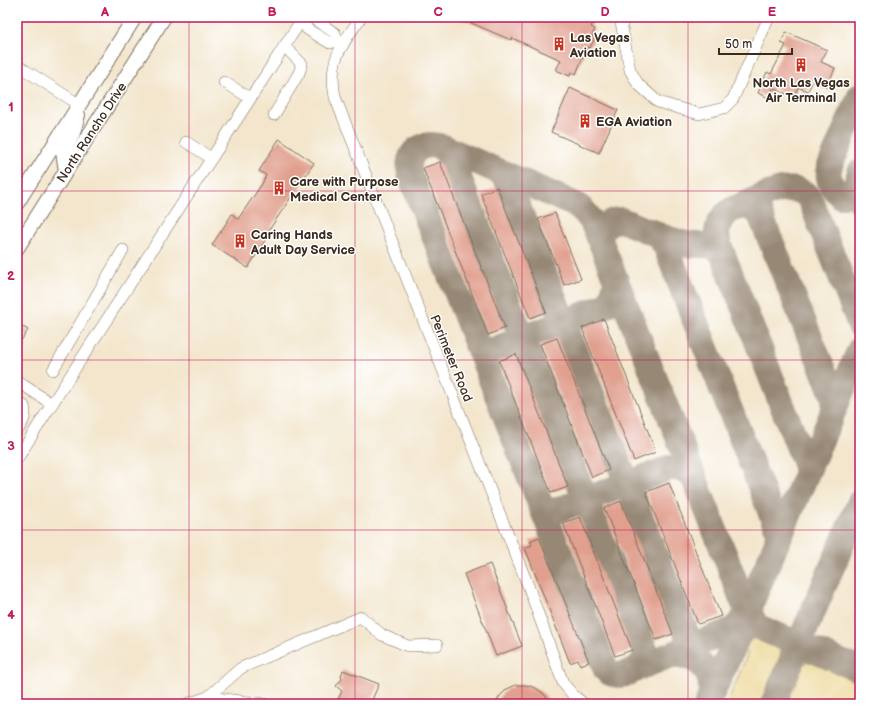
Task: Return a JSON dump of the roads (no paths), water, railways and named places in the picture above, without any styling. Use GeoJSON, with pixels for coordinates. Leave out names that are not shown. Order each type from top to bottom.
{"type":"FeatureCollection","features":[{"type":"Feature","properties":{"kind":"main road","name":"North Rancho Drive"},"geometry":{"type":"LineString","coordinates":[[17,203],[135,17]]}},
{"type":"Feature","properties":{"kind":"main road","name":"North Rancho Drive"},"geometry":{"type":"LineString","coordinates":[[17,248],[164,17]]}},
{"type":"Feature","properties":{"kind":"main road"},"geometry":{"type":"LineString","coordinates":[[66,171],[63,152],[73,133],[80,105]]}},
{"type":"Feature","properties":{"kind":"street","name":"Perimeter Road"},"geometry":{"type":"LineString","coordinates":[[361,17],[340,43],[333,65],[335,97],[529,588],[563,683],[573,695],[584,704]]}},
{"type":"Feature","properties":{"kind":"street"},"geometry":{"type":"LineString","coordinates":[[620,17],[630,70],[638,84],[658,102],[700,114],[724,108],[733,98],[769,17]]}},
{"type":"Feature","properties":{"kind":"street"},"geometry":{"type":"LineString","coordinates":[[17,459],[302,18],[307,29],[330,42],[340,43]]}},
{"type":"Feature","properties":{"kind":"street"},"geometry":{"type":"LineString","coordinates":[[274,115],[300,73],[302,64],[284,46]]}},
{"type":"Feature","properties":{"kind":"street"},"geometry":{"type":"LineString","coordinates":[[17,64],[29,74],[80,105]]}},
{"type":"Feature","properties":{"kind":"street"},"geometry":{"type":"LineString","coordinates":[[224,82],[250,98]]}},
{"type":"Feature","properties":{"kind":"street"},"geometry":{"type":"LineString","coordinates":[[186,142],[211,158]]}},
{"type":"Feature","properties":{"kind":"street"},"geometry":{"type":"LineString","coordinates":[[53,370],[123,250]]}},
{"type":"Feature","properties":{"kind":"street"},"geometry":{"type":"LineString","coordinates":[[17,381],[52,404]]}},
{"type":"Feature","properties":{"kind":"street"},"geometry":{"type":"LineString","coordinates":[[17,402],[24,406],[26,412],[25,419],[17,431]]}},
{"type":"Feature","properties":{"kind":"street"},"geometry":{"type":"LineString","coordinates":[[187,704],[208,697],[241,668],[361,617],[382,635],[408,646],[438,645]]}},
{"type":"Feature","properties":{"kind":"street"},"geometry":{"type":"LineString","coordinates":[[208,697],[265,704]]}},
{"type":"Feature","properties":{"kind":"place","name":"Las Vegas Aviation"},"geometry":{"type":"Point","coordinates":[559,44]}},
{"type":"Feature","properties":{"kind":"place","name":"North Las Vegas Air Terminal"},"geometry":{"type":"Point","coordinates":[801,65]}},
{"type":"Feature","properties":{"kind":"place","name":"EGA Aviation"},"geometry":{"type":"Point","coordinates":[585,121]}},
{"type":"Feature","properties":{"kind":"place","name":"Care with Purpose Medical Center"},"geometry":{"type":"Point","coordinates":[279,188]}},
{"type":"Feature","properties":{"kind":"place","name":"Caring Hands Adult Day Service"},"geometry":{"type":"Point","coordinates":[240,241]}}]}
